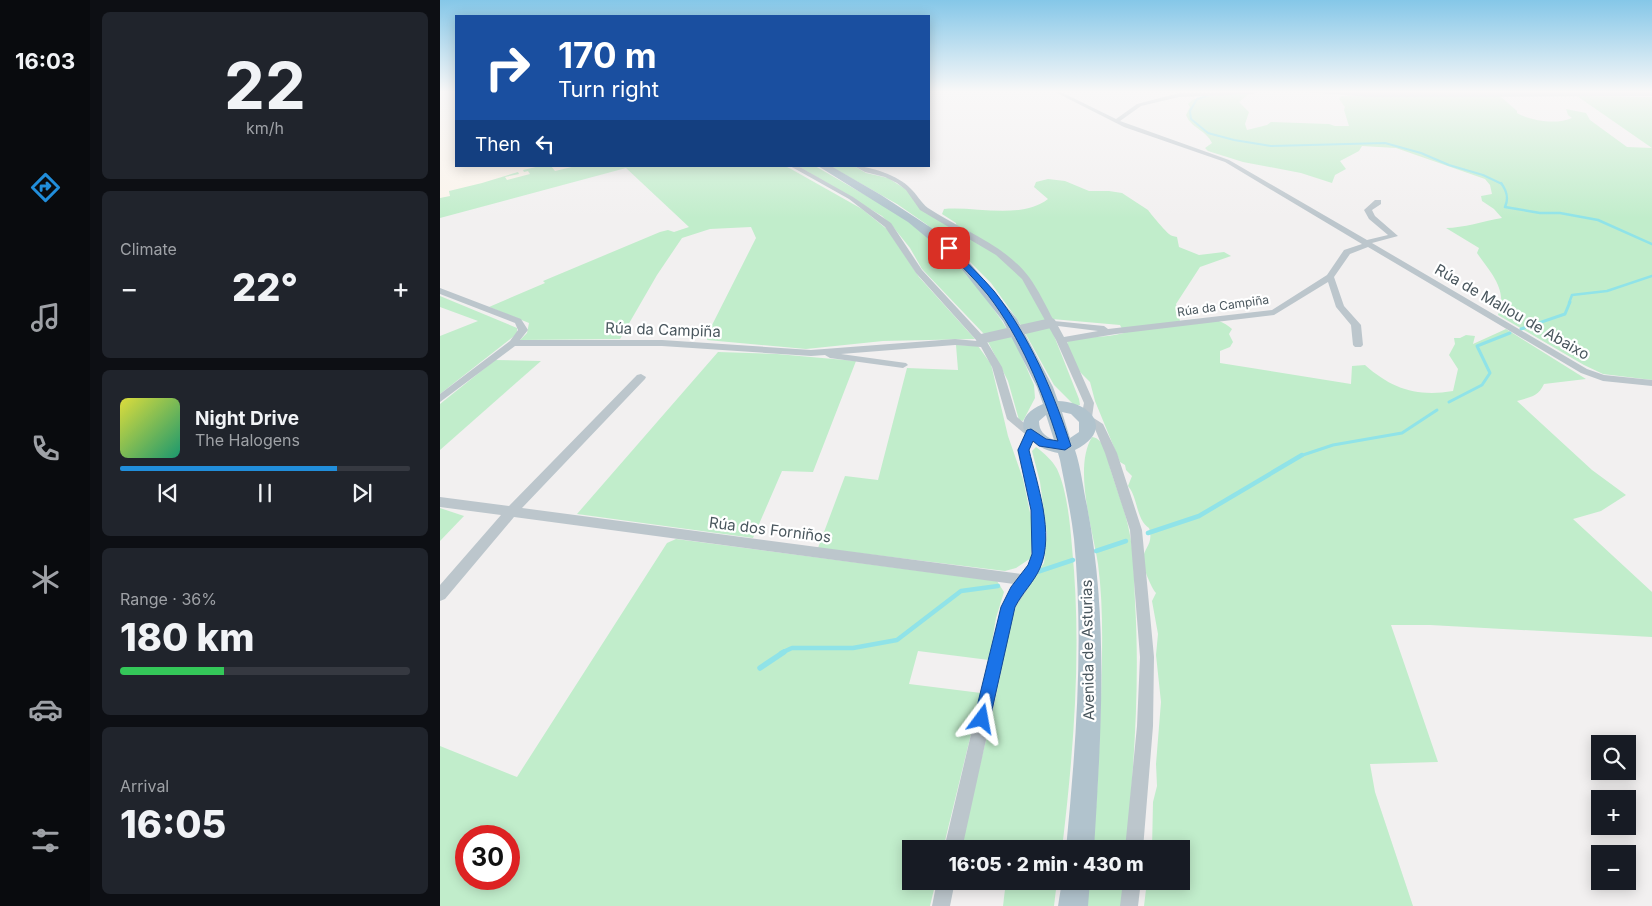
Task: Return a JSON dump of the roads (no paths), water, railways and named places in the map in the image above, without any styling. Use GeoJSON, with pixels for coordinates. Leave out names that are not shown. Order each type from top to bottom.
{"type":"FeatureCollection","features":[{"type":"Feature","properties":{"kind":"main road"},"geometry":{"type":"LineString","coordinates":[[825,167],[903,213],[934,236],[961,260],[991,293],[1022,340],[1045,388],[1046,408]]}},
{"type":"Feature","properties":{"kind":"main road"},"geometry":{"type":"LineString","coordinates":[[1037,438],[1073,443],[1087,434],[1089,428],[1086,418],[1045,388]]}},
{"type":"Feature","properties":{"kind":"main road"},"geometry":{"type":"LineString","coordinates":[[1071,408],[1046,408],[1032,418],[1030,425],[1037,438],[1061,459],[1073,477]]}},
{"type":"Feature","properties":{"kind":"main road","name":"Avenida de Asturias"},"geometry":{"type":"LineString","coordinates":[[1046,408],[1073,443],[1073,477],[1084,544],[1091,634],[1088,732],[1081,840]]}},
{"type":"Feature","properties":{"kind":"main road"},"geometry":{"type":"LineString","coordinates":[[1073,906],[1075,890]]}},
{"type":"Feature","properties":{"kind":"street","name":"Rúa de Mallou de Abaixo"},"geometry":{"type":"LineString","coordinates":[[1153,134],[1226,161],[1584,371],[1603,378],[1652,383]]}},
{"type":"Feature","properties":{"kind":"street"},"geometry":{"type":"LineString","coordinates":[[795,167],[851,198],[888,225],[919,271],[982,342],[997,367],[1012,419],[1037,438],[1024,450],[1038,516],[1039,554],[1034,568],[1008,607],[956,840]]}},
{"type":"Feature","properties":{"kind":"street"},"geometry":{"type":"LineString","coordinates":[[859,167],[899,182],[908,189],[923,208],[999,253],[1025,278],[1061,340],[1089,403],[1086,418],[1099,427],[1107,444],[1136,530],[1147,657],[1145,726],[1135,840]]}},
{"type":"Feature","properties":{"kind":"street"},"geometry":{"type":"LineString","coordinates":[[1368,243],[1394,236],[1372,217],[1368,210],[1378,202]]}},
{"type":"Feature","properties":{"kind":"street","name":"Rúa da Campiña"},"geometry":{"type":"LineString","coordinates":[[1061,340],[1116,331],[1264,315],[1286,306],[1330,277],[1347,252],[1368,243]]}},
{"type":"Feature","properties":{"kind":"street"},"geometry":{"type":"LineString","coordinates":[[1330,277],[1340,307],[1356,325],[1358,345]]}},
{"type":"Feature","properties":{"kind":"street"},"geometry":{"type":"LineString","coordinates":[[440,291],[518,322],[523,330],[513,343],[440,399]]}},
{"type":"Feature","properties":{"kind":"street","name":"Rúa da Campiña"},"geometry":{"type":"LineString","coordinates":[[811,353],[955,342],[982,342],[1051,323],[1116,331]]}},
{"type":"Feature","properties":{"kind":"street","name":"Rúa da Campiña"},"geometry":{"type":"LineString","coordinates":[[513,343],[662,343],[811,353],[902,365]]}},
{"type":"Feature","properties":{"kind":"street"},"geometry":{"type":"LineString","coordinates":[[440,595],[511,512],[641,377]]}},
{"type":"Feature","properties":{"kind":"street","name":"Rúa dos Forniños"},"geometry":{"type":"LineString","coordinates":[[440,502],[1025,580]]}},
{"type":"Feature","properties":{"kind":"street"},"geometry":{"type":"LineString","coordinates":[[941,906],[944,890]]}},
{"type":"Feature","properties":{"kind":"street"},"geometry":{"type":"LineString","coordinates":[[1130,906],[1131,890]]}},
{"type":"Feature","properties":{"kind":"waterway"},"geometry":{"type":"LineString","coordinates":[[1213,134],[1271,146],[1385,143],[1421,153],[1449,165],[1483,175],[1502,184]]}},
{"type":"Feature","properties":{"kind":"waterway"},"geometry":{"type":"LineString","coordinates":[[1502,184],[1507,195],[1505,207],[1540,213],[1560,213],[1598,220],[1652,244]]}},
{"type":"Feature","properties":{"kind":"waterway"},"geometry":{"type":"LineString","coordinates":[[1569,303],[1572,295],[1607,291],[1652,276]]}},
{"type":"Feature","properties":{"kind":"waterway"},"geometry":{"type":"LineString","coordinates":[[1521,329],[1565,314],[1570,302]]}},
{"type":"Feature","properties":{"kind":"waterway"},"geometry":{"type":"LineString","coordinates":[[1449,402],[1482,385],[1490,373],[1477,346],[1510,333]]}},
{"type":"Feature","properties":{"kind":"waterway"},"geometry":{"type":"LineString","coordinates":[[1301,456],[1333,445],[1402,433],[1437,410]]}},
{"type":"Feature","properties":{"kind":"waterway"},"geometry":{"type":"LineString","coordinates":[[1148,533],[1199,516],[1301,456]]}},
{"type":"Feature","properties":{"kind":"waterway"},"geometry":{"type":"LineString","coordinates":[[1096,551],[1126,541]]}},
{"type":"Feature","properties":{"kind":"waterway"},"geometry":{"type":"LineString","coordinates":[[1037,572],[1073,560]]}},
{"type":"Feature","properties":{"kind":"waterway"},"geometry":{"type":"LineString","coordinates":[[781,653],[792,648],[853,648],[897,640],[961,591],[998,586]]}},
{"type":"Feature","properties":{"kind":"waterway"},"geometry":{"type":"LineString","coordinates":[[760,668],[784,652]]}}]}
